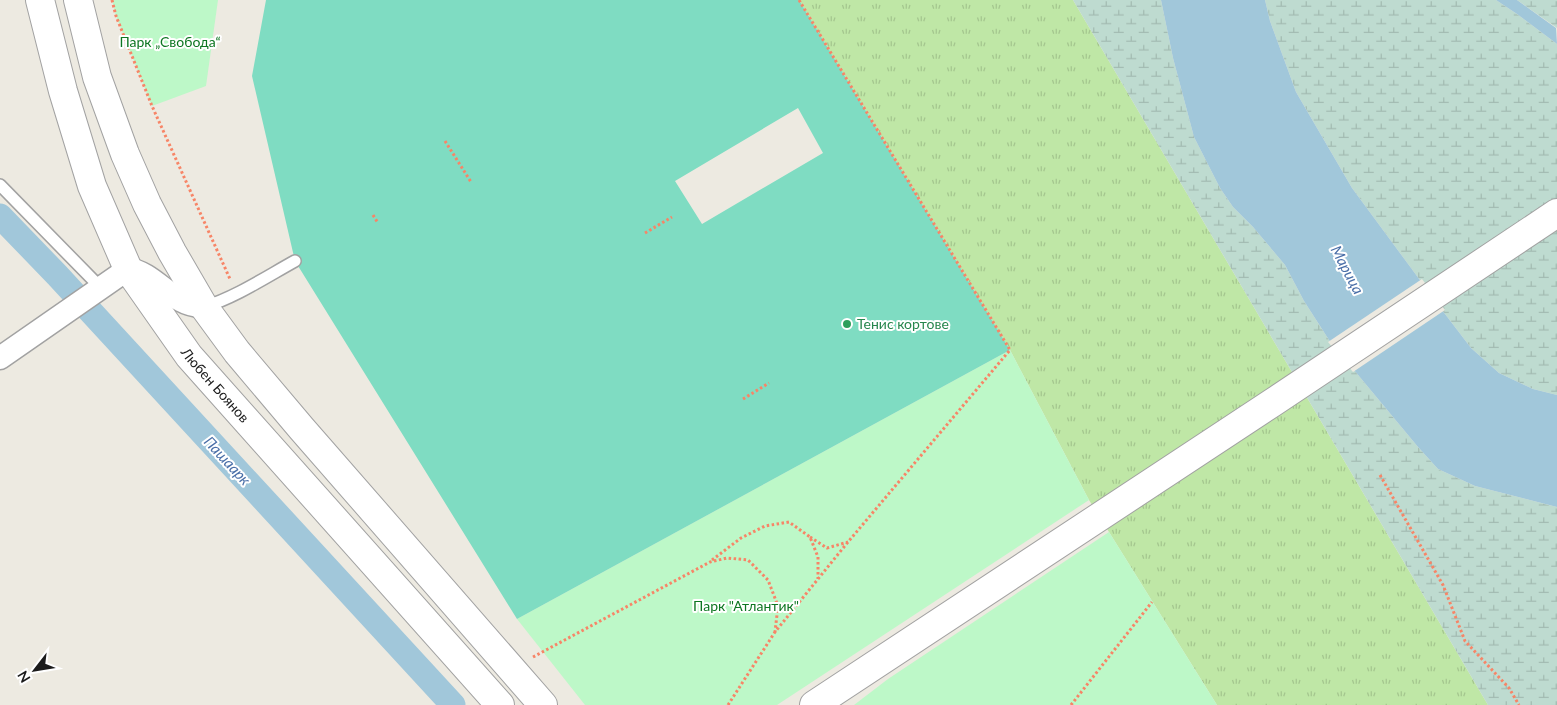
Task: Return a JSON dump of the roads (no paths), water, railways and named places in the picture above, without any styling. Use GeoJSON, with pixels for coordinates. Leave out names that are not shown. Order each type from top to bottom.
{"type":"FeatureCollection","features":[{"type":"Feature","properties":{"kind":"street","name":"Любен Боянов"},"geometry":{"type":"LineString","coordinates":[[40,0],[63,91],[92,186],[128,269],[189,356],[500,705]]}},
{"type":"Feature","properties":{"kind":"street"},"geometry":{"type":"LineString","coordinates":[[78,0],[96,77],[124,154],[172,252],[204,307],[237,352],[302,430],[543,705]]}},
{"type":"Feature","properties":{"kind":"street"},"geometry":{"type":"LineString","coordinates":[[814,705],[1272,404],[1557,213]]}},
{"type":"Feature","properties":{"kind":"street"},"geometry":{"type":"LineString","coordinates":[[0,358],[98,288],[128,269],[136,270],[148,277],[181,301],[192,306],[204,307]]}},
{"type":"Feature","properties":{"kind":"lane"},"geometry":{"type":"LineString","coordinates":[[0,185],[98,288]]}},
{"type":"Feature","properties":{"kind":"lane"},"geometry":{"type":"LineString","coordinates":[[204,307],[237,294],[295,261]]}},
{"type":"Feature","properties":{"kind":"water","name":"Марица"},"geometry":{"type":"Polygon","coordinates":[[[1161,0],[1265,0],[1270,21],[1296,92],[1352,188],[1442,310],[1471,348],[1499,373],[1533,389],[1557,395],[1557,507],[1475,486],[1438,469],[1329,340],[1304,301],[1285,265],[1253,227],[1233,207],[1220,188],[1194,137],[1173,58],[1161,0]]]}},
{"type":"Feature","properties":{"kind":"water"},"geometry":{"type":"Polygon","coordinates":[[[1496,0],[1517,0],[1556,28],[1557,44],[1517,14],[1496,0]]]}},
{"type":"Feature","properties":{"kind":"waterway","name":"Пашаарк"},"geometry":{"type":"LineString","coordinates":[[0,216],[57,275],[453,705]]}},
{"type":"Feature","properties":{"kind":"place","name":"Тенис кортове"},"geometry":{"type":"Point","coordinates":[847,324]}},
{"type":"Feature","properties":{"kind":"park label","name":"Парк „Свобода“"},"geometry":{"type":"Point","coordinates":[170,42]}},
{"type":"Feature","properties":{"kind":"park label","name":"Парк \"Атлантик\""},"geometry":{"type":"Point","coordinates":[746,606]}}]}
